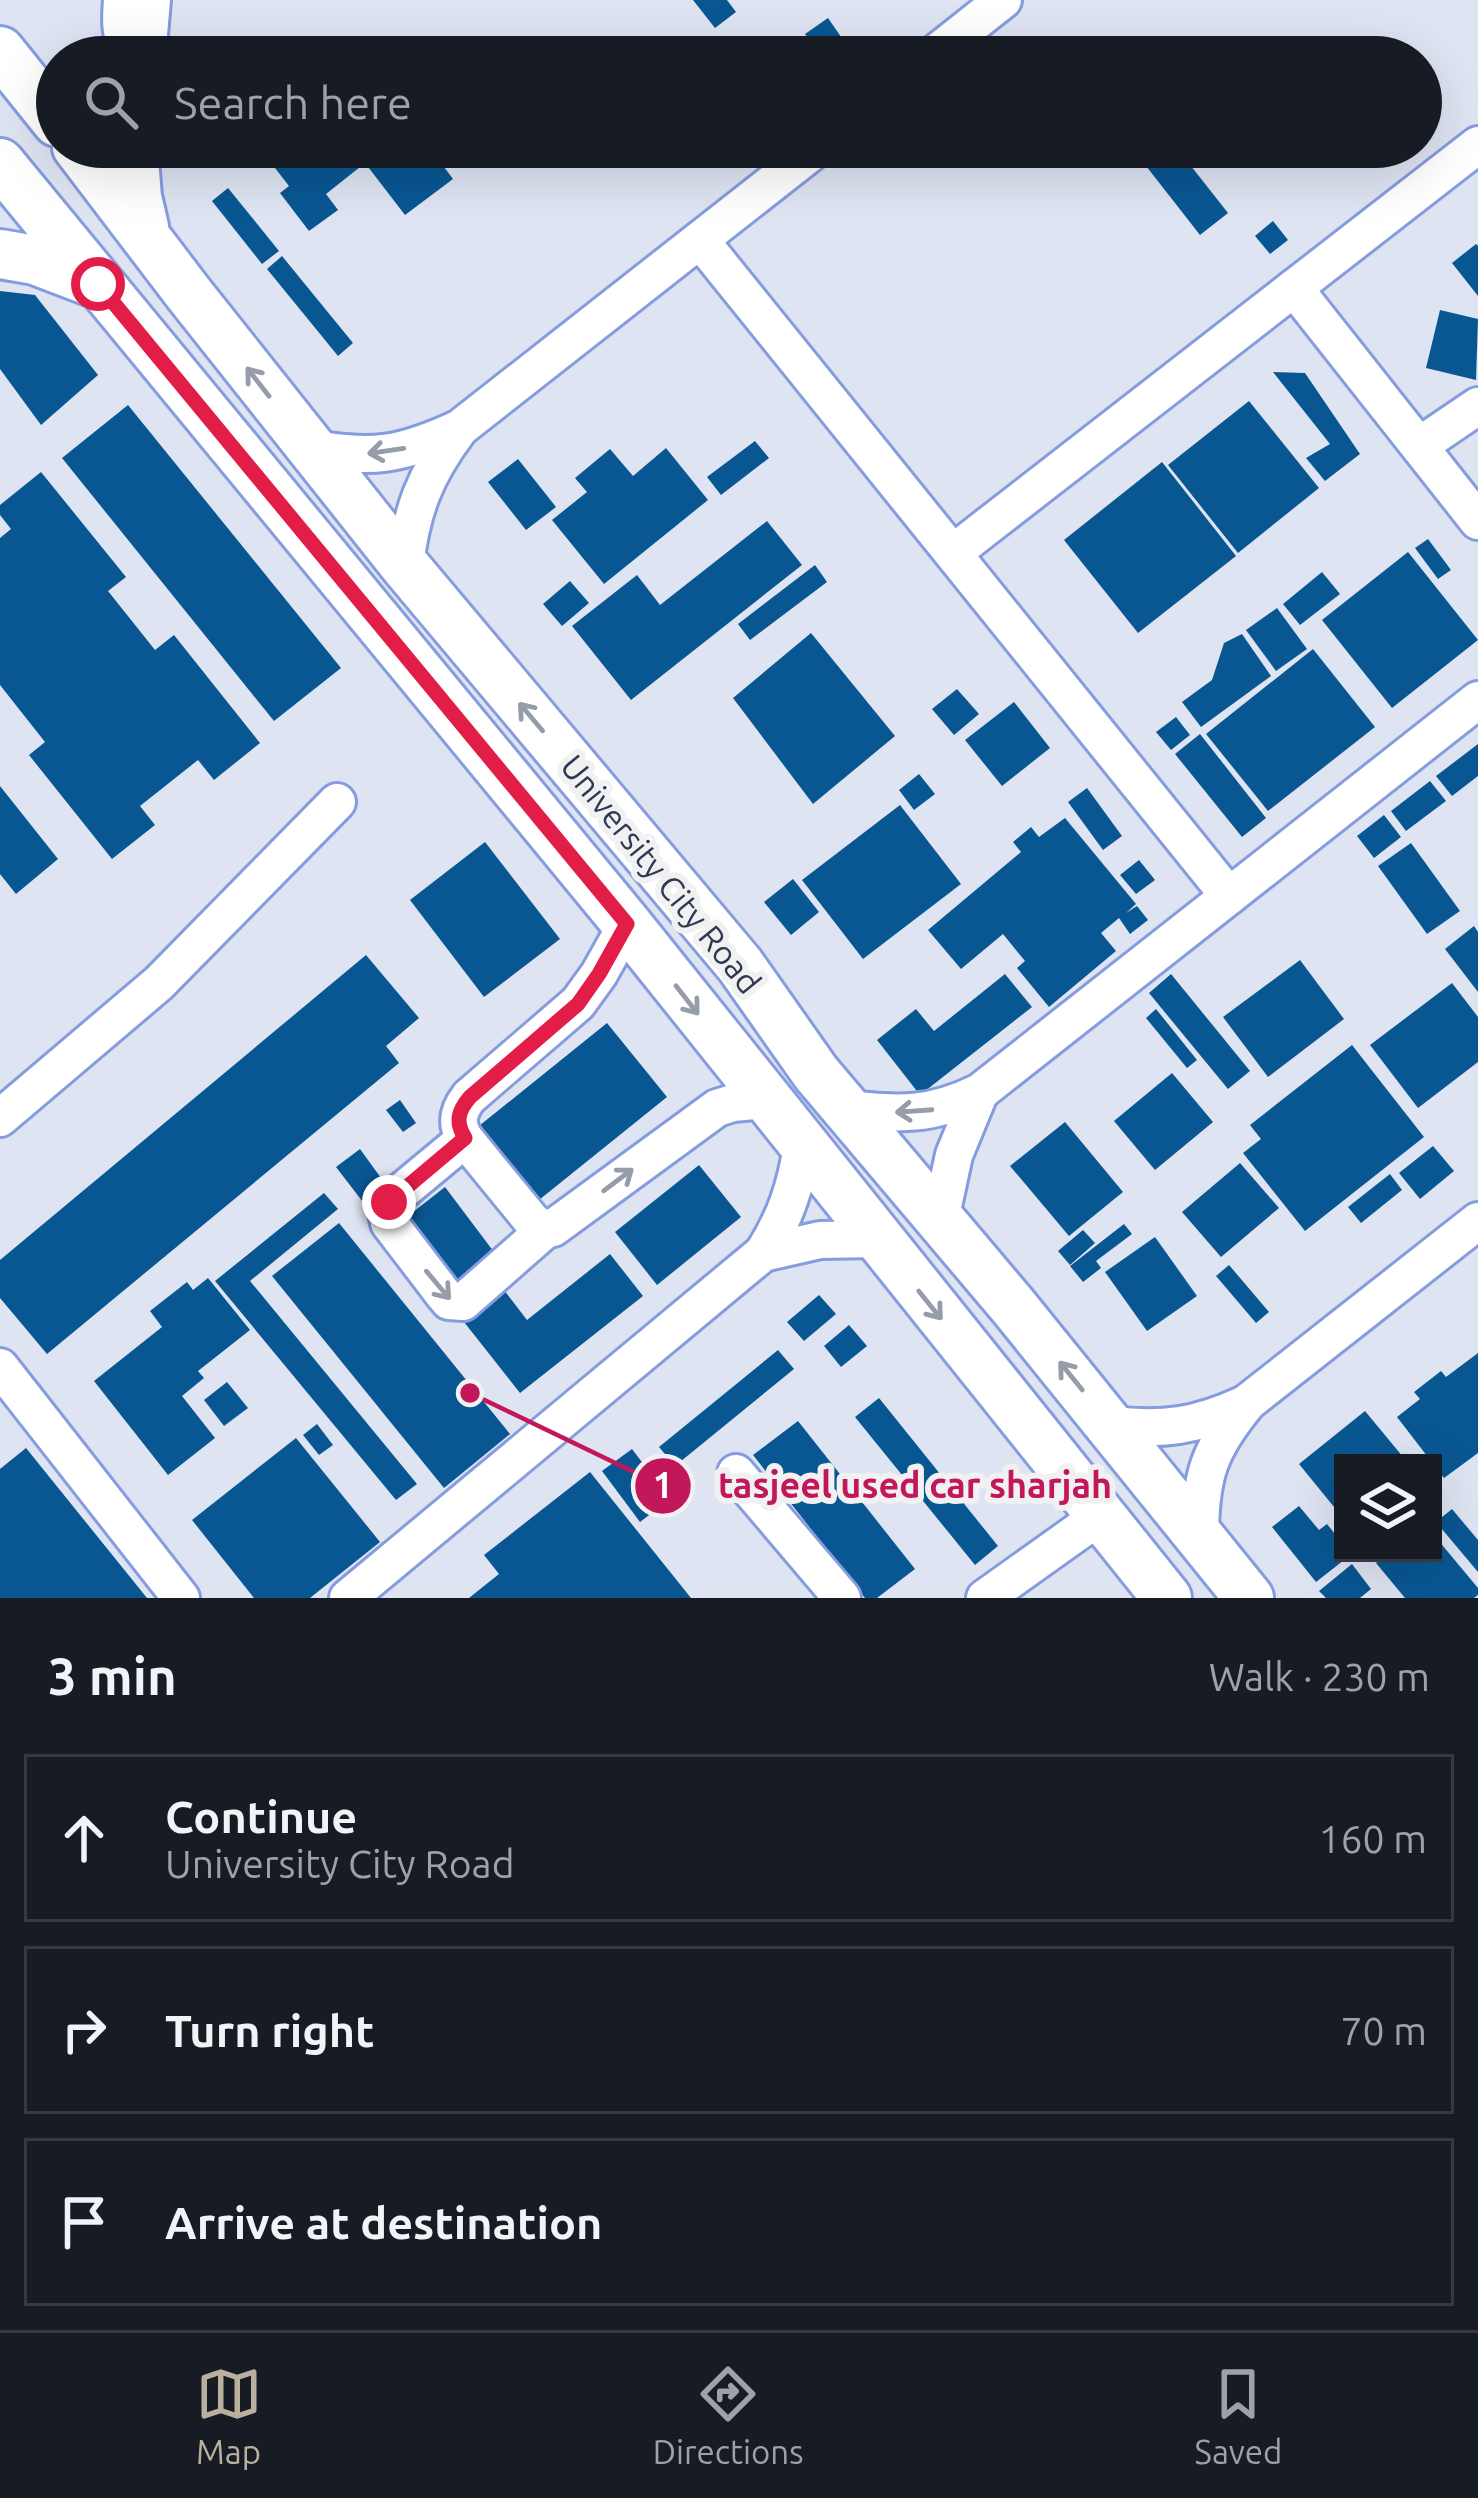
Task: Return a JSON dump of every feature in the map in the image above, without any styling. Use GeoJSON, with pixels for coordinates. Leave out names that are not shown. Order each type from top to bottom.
{"type":"FeatureCollection","features":[{"type":"Feature","properties":{"kind":"main road"},"geometry":{"type":"LineString","coordinates":[[142,36],[146,0]]}},
{"type":"Feature","properties":{"kind":"main road"},"geometry":{"type":"LineString","coordinates":[[0,51],[36,96]]}},
{"type":"Feature","properties":{"kind":"main road","name":"University City Road"},"geometry":{"type":"LineString","coordinates":[[0,164],[627,924],[1167,1598]]}},
{"type":"Feature","properties":{"kind":"main road","name":"University City Road"},"geometry":{"type":"LineString","coordinates":[[93,168],[404,566],[740,965],[831,1091],[1250,1598]]}},
{"type":"Feature","properties":{"kind":"main road"},"geometry":{"type":"LineString","coordinates":[[135,168],[147,238]]}},
{"type":"Feature","properties":{"kind":"main road"},"geometry":{"type":"LineString","coordinates":[[0,254],[35,260],[98,284]]}},
{"type":"Feature","properties":{"kind":"main road"},"geometry":{"type":"LineString","coordinates":[[627,924],[644,910],[664,916],[772,1036],[831,1091]]}},
{"type":"Feature","properties":{"kind":"street"},"geometry":{"type":"LineString","coordinates":[[122,0],[123,36]]}},
{"type":"Feature","properties":{"kind":"street"},"geometry":{"type":"LineString","coordinates":[[958,36],[1003,0]]}},
{"type":"Feature","properties":{"kind":"street"},"geometry":{"type":"LineString","coordinates":[[953,553],[1478,145]]}},
{"type":"Feature","properties":{"kind":"street"},"geometry":{"type":"LineString","coordinates":[[309,448],[347,455],[386,453],[424,444],[460,428],[791,168]]}},
{"type":"Feature","properties":{"kind":"street"},"geometry":{"type":"LineString","coordinates":[[700,240],[1229,896]]}},
{"type":"Feature","properties":{"kind":"street"},"geometry":{"type":"LineString","coordinates":[[1294,288],[1478,521]]}},
{"type":"Feature","properties":{"kind":"street"},"geometry":{"type":"LineString","coordinates":[[1419,446],[1478,406]]}},
{"type":"Feature","properties":{"kind":"street"},"geometry":{"type":"LineString","coordinates":[[404,566],[420,492],[437,458],[460,428]]}},
{"type":"Feature","properties":{"kind":"street"},"geometry":{"type":"LineString","coordinates":[[831,1091],[915,1114],[949,1107],[980,1092],[1478,700]]}},
{"type":"Feature","properties":{"kind":"street"},"geometry":{"type":"LineString","coordinates":[[0,1118],[159,983],[337,802]]}},
{"type":"Feature","properties":{"kind":"street"},"geometry":{"type":"LineString","coordinates":[[545,1230],[532,1221],[465,1138],[459,1129],[461,1108],[578,1004],[627,924]]}},
{"type":"Feature","properties":{"kind":"street"},"geometry":{"type":"LineString","coordinates":[[940,1220],[953,1155],[980,1092]]}},
{"type":"Feature","properties":{"kind":"street"},"geometry":{"type":"LineString","coordinates":[[465,1138],[386,1208],[389,1223],[444,1295],[463,1302],[545,1230],[717,1108],[766,1100]]}},
{"type":"Feature","properties":{"kind":"street"},"geometry":{"type":"LineString","coordinates":[[348,1598],[764,1252],[790,1202],[802,1146]]}},
{"type":"Feature","properties":{"kind":"street"},"geometry":{"type":"LineString","coordinates":[[1200,1537],[1200,1500],[1208,1463],[1224,1430],[1248,1402],[1478,1221]]}},
{"type":"Feature","properties":{"kind":"street"},"geometry":{"type":"LineString","coordinates":[[764,1252],[820,1240],[877,1239]]}},
{"type":"Feature","properties":{"kind":"street"},"geometry":{"type":"LineString","coordinates":[[0,1366],[182,1598]]}},
{"type":"Feature","properties":{"kind":"street"},"geometry":{"type":"LineString","coordinates":[[1111,1425],[1182,1427],[1216,1418],[1248,1402]]}},
{"type":"Feature","properties":{"kind":"street"},"geometry":{"type":"LineString","coordinates":[[736,1473],[842,1598]]}},
{"type":"Feature","properties":{"kind":"street"},"geometry":{"type":"LineString","coordinates":[[985,1598],[1100,1516]]}},
{"type":"Feature","properties":{"kind":"building"},"geometry":{"type":"Polygon","coordinates":[[[693,0],[727,0],[736,12],[715,28],[693,0]]]}},
{"type":"Feature","properties":{"kind":"building"},"geometry":{"type":"Polygon","coordinates":[[[828,18],[840,36],[806,36],[828,18]]]}},
{"type":"Feature","properties":{"kind":"building"},"geometry":{"type":"Polygon","coordinates":[[[275,168],[359,168],[326,194],[338,210],[309,231],[280,193],[289,186],[275,168]]]}},
{"type":"Feature","properties":{"kind":"building"},"geometry":{"type":"Polygon","coordinates":[[[369,168],[445,168],[453,179],[405,215],[369,168]]]}},
{"type":"Feature","properties":{"kind":"building"},"geometry":{"type":"Polygon","coordinates":[[[1148,168],[1193,168],[1228,213],[1200,235],[1148,168]]]}},
{"type":"Feature","properties":{"kind":"building"},"geometry":{"type":"Polygon","coordinates":[[[228,188],[279,251],[262,264],[212,201],[228,188]]]}},
{"type":"Feature","properties":{"kind":"building"},"geometry":{"type":"Polygon","coordinates":[[[1273,221],[1288,240],[1270,254],[1255,236],[1273,221]]]}},
{"type":"Feature","properties":{"kind":"building"},"geometry":{"type":"Polygon","coordinates":[[[1478,246],[1478,296],[1452,263],[1478,246]]]}},
{"type":"Feature","properties":{"kind":"building"},"geometry":{"type":"Polygon","coordinates":[[[282,256],[353,343],[338,356],[267,269],[282,256]]]}},
{"type":"Feature","properties":{"kind":"building"},"geometry":{"type":"Polygon","coordinates":[[[0,291],[35,295],[98,375],[41,425],[0,369],[0,291]]]}},
{"type":"Feature","properties":{"kind":"building"},"geometry":{"type":"Polygon","coordinates":[[[1440,310],[1478,319],[1476,380],[1426,368],[1440,310]]]}},
{"type":"Feature","properties":{"kind":"building"},"geometry":{"type":"Polygon","coordinates":[[[1273,372],[1305,373],[1360,454],[1325,481],[1306,458],[1330,444],[1273,372]]]}},
{"type":"Feature","properties":{"kind":"building"},"geometry":{"type":"Polygon","coordinates":[[[1249,401],[1319,488],[1238,553],[1168,465],[1249,401]]]}},
{"type":"Feature","properties":{"kind":"building"},"geometry":{"type":"Polygon","coordinates":[[[128,405],[341,668],[274,721],[62,458],[128,405]]]}},
{"type":"Feature","properties":{"kind":"building"},"geometry":{"type":"Polygon","coordinates":[[[755,441],[769,458],[721,495],[707,477],[755,441]]]}},
{"type":"Feature","properties":{"kind":"building"},"geometry":{"type":"Polygon","coordinates":[[[666,448],[708,500],[604,584],[552,520],[587,492],[575,478],[610,449],[633,476],[666,448]]]}},
{"type":"Feature","properties":{"kind":"building"},"geometry":{"type":"Polygon","coordinates":[[[518,459],[556,507],[526,530],[488,482],[518,459]]]}},
{"type":"Feature","properties":{"kind":"building"},"geometry":{"type":"Polygon","coordinates":[[[1162,462],[1236,556],[1138,633],[1064,540],[1162,462]]]}},
{"type":"Feature","properties":{"kind":"building"},"geometry":{"type":"Polygon","coordinates":[[[41,472],[126,577],[108,591],[155,650],[174,635],[260,743],[214,780],[198,760],[140,806],[155,825],[112,859],[29,755],[45,742],[0,685],[0,538],[11,529],[0,515],[0,505],[41,472]]]}},
{"type":"Feature","properties":{"kind":"building"},"geometry":{"type":"Polygon","coordinates":[[[767,521],[802,565],[631,700],[572,626],[637,575],[660,605],[767,521]]]}},
{"type":"Feature","properties":{"kind":"building"},"geometry":{"type":"Polygon","coordinates":[[[1428,539],[1451,570],[1438,579],[1415,548],[1428,539]]]}},
{"type":"Feature","properties":{"kind":"building"},"geometry":{"type":"Polygon","coordinates":[[[1408,552],[1478,640],[1392,708],[1322,620],[1408,552]]]}},
{"type":"Feature","properties":{"kind":"building"},"geometry":{"type":"Polygon","coordinates":[[[815,565],[827,582],[750,640],[738,624],[815,565]]]}},
{"type":"Feature","properties":{"kind":"building"},"geometry":{"type":"Polygon","coordinates":[[[1322,572],[1340,594],[1300,625],[1283,604],[1322,572]]]}},
{"type":"Feature","properties":{"kind":"building"},"geometry":{"type":"Polygon","coordinates":[[[570,581],[589,603],[562,626],[543,604],[570,581]]]}},
{"type":"Feature","properties":{"kind":"building"},"geometry":{"type":"Polygon","coordinates":[[[1277,608],[1307,649],[1276,671],[1246,630],[1277,608]]]}},
{"type":"Feature","properties":{"kind":"building"},"geometry":{"type":"Polygon","coordinates":[[[811,633],[895,736],[813,804],[733,698],[811,633]]]}},
{"type":"Feature","properties":{"kind":"building"},"geometry":{"type":"Polygon","coordinates":[[[1242,634],[1271,676],[1201,727],[1182,702],[1212,680],[1224,643],[1242,634]]]}},
{"type":"Feature","properties":{"kind":"building"},"geometry":{"type":"Polygon","coordinates":[[[1313,649],[1375,727],[1268,811],[1206,734],[1313,649]]]}},
{"type":"Feature","properties":{"kind":"building"},"geometry":{"type":"Polygon","coordinates":[[[957,689],[979,714],[954,735],[932,709],[957,689]]]}},
{"type":"Feature","properties":{"kind":"building"},"geometry":{"type":"Polygon","coordinates":[[[1014,702],[1050,748],[1002,786],[965,740],[1014,702]]]}},
{"type":"Feature","properties":{"kind":"building"},"geometry":{"type":"Polygon","coordinates":[[[1176,717],[1190,735],[1171,750],[1156,732],[1176,717]]]}},
{"type":"Feature","properties":{"kind":"building"},"geometry":{"type":"Polygon","coordinates":[[[1200,734],[1266,818],[1242,837],[1175,754],[1200,734]]]}},
{"type":"Feature","properties":{"kind":"building"},"geometry":{"type":"Polygon","coordinates":[[[1478,744],[1478,776],[1452,796],[1436,776],[1478,744]]]}},
{"type":"Feature","properties":{"kind":"building"},"geometry":{"type":"Polygon","coordinates":[[[919,774],[935,794],[914,810],[899,790],[919,774]]]}},
{"type":"Feature","properties":{"kind":"building"},"geometry":{"type":"Polygon","coordinates":[[[1430,781],[1446,801],[1406,831],[1391,811],[1430,781]]]}},
{"type":"Feature","properties":{"kind":"building"},"geometry":{"type":"Polygon","coordinates":[[[0,786],[58,859],[16,894],[0,874],[0,786]]]}},
{"type":"Feature","properties":{"kind":"building"},"geometry":{"type":"Polygon","coordinates":[[[1087,788],[1122,836],[1103,850],[1068,802],[1087,788]]]}},
{"type":"Feature","properties":{"kind":"building"},"geometry":{"type":"Polygon","coordinates":[[[900,805],[961,884],[863,959],[802,880],[900,805]]]}},
{"type":"Feature","properties":{"kind":"building"},"geometry":{"type":"Polygon","coordinates":[[[1384,815],[1401,837],[1374,858],[1357,836],[1384,815]]]}},
{"type":"Feature","properties":{"kind":"building"},"geometry":{"type":"Polygon","coordinates":[[[1065,818],[1136,904],[1126,913],[1137,906],[1148,920],[1130,934],[1119,918],[1101,933],[1116,951],[1049,1007],[1017,968],[1025,961],[1003,934],[961,969],[928,930],[1021,852],[1013,842],[1031,827],[1039,837],[1065,818]]]}},
{"type":"Feature","properties":{"kind":"building"},"geometry":{"type":"Polygon","coordinates":[[[485,842],[560,939],[484,997],[410,900],[485,842]]]}},
{"type":"Feature","properties":{"kind":"building"},"geometry":{"type":"Polygon","coordinates":[[[1411,843],[1460,911],[1427,934],[1378,866],[1411,843]]]}},
{"type":"Feature","properties":{"kind":"building"},"geometry":{"type":"Polygon","coordinates":[[[1139,860],[1155,880],[1136,894],[1120,875],[1139,860]]]}},
{"type":"Feature","properties":{"kind":"building"},"geometry":{"type":"Polygon","coordinates":[[[793,879],[819,912],[791,935],[764,902],[793,879]]]}},
{"type":"Feature","properties":{"kind":"building"},"geometry":{"type":"Polygon","coordinates":[[[1474,926],[1478,932],[1478,992],[1445,949],[1474,926]]]}},
{"type":"Feature","properties":{"kind":"building"},"geometry":{"type":"Polygon","coordinates":[[[366,955],[419,1018],[386,1046],[399,1063],[47,1354],[0,1298],[0,1260],[366,955]]]}},
{"type":"Feature","properties":{"kind":"building"},"geometry":{"type":"Polygon","coordinates":[[[1300,960],[1344,1019],[1268,1077],[1223,1017],[1300,960]]]}},
{"type":"Feature","properties":{"kind":"building"},"geometry":{"type":"Polygon","coordinates":[[[1005,974],[1032,1007],[920,1095],[877,1040],[916,1009],[934,1031],[1005,974]]]}},
{"type":"Feature","properties":{"kind":"building"},"geometry":{"type":"Polygon","coordinates":[[[1171,974],[1250,1071],[1228,1089],[1149,993],[1171,974]]]}},
{"type":"Feature","properties":{"kind":"building"},"geometry":{"type":"Polygon","coordinates":[[[1452,983],[1478,1017],[1478,1062],[1418,1108],[1370,1045],[1452,983]]]}},
{"type":"Feature","properties":{"kind":"building"},"geometry":{"type":"Polygon","coordinates":[[[1156,1009],[1197,1060],[1187,1068],[1146,1018],[1156,1009]]]}},
{"type":"Feature","properties":{"kind":"building"},"geometry":{"type":"Polygon","coordinates":[[[607,1023],[667,1097],[534,1204],[474,1130],[607,1023]]]}},
{"type":"Feature","properties":{"kind":"building"},"geometry":{"type":"Polygon","coordinates":[[[1352,1045],[1424,1137],[1305,1231],[1243,1153],[1261,1139],[1250,1125],[1352,1045]]]}},
{"type":"Feature","properties":{"kind":"building"},"geometry":{"type":"Polygon","coordinates":[[[1172,1073],[1213,1122],[1155,1170],[1114,1121],[1172,1073]]]}},
{"type":"Feature","properties":{"kind":"building"},"geometry":{"type":"Polygon","coordinates":[[[400,1100],[416,1123],[403,1132],[386,1110],[400,1100]]]}},
{"type":"Feature","properties":{"kind":"building"},"geometry":{"type":"Polygon","coordinates":[[[1065,1122],[1123,1192],[1069,1236],[1010,1166],[1065,1122]]]}},
{"type":"Feature","properties":{"kind":"building"},"geometry":{"type":"Polygon","coordinates":[[[1433,1146],[1454,1171],[1420,1199],[1399,1173],[1433,1146]]]}},
{"type":"Feature","properties":{"kind":"building"},"geometry":{"type":"Polygon","coordinates":[[[360,1149],[389,1189],[366,1206],[336,1167],[360,1149]]]}},
{"type":"Feature","properties":{"kind":"building"},"geometry":{"type":"Polygon","coordinates":[[[1240,1163],[1279,1208],[1221,1257],[1182,1212],[1240,1163]]]}},
{"type":"Feature","properties":{"kind":"building"},"geometry":{"type":"Polygon","coordinates":[[[699,1165],[741,1217],[657,1285],[615,1232],[699,1165]]]}},
{"type":"Feature","properties":{"kind":"building"},"geometry":{"type":"Polygon","coordinates":[[[1390,1174],[1402,1190],[1361,1223],[1348,1207],[1390,1174]]]}},
{"type":"Feature","properties":{"kind":"building"},"geometry":{"type":"Polygon","coordinates":[[[445,1187],[497,1256],[460,1284],[408,1216],[445,1187]]]}},
{"type":"Feature","properties":{"kind":"building"},"geometry":{"type":"Polygon","coordinates":[[[324,1193],[338,1209],[250,1281],[417,1484],[396,1500],[215,1281],[324,1193]]]}},
{"type":"Feature","properties":{"kind":"building"},"geometry":{"type":"Polygon","coordinates":[[[339,1223],[510,1434],[444,1488],[272,1276],[339,1223]]]}},
{"type":"Feature","properties":{"kind":"building"},"geometry":{"type":"Polygon","coordinates":[[[1124,1224],[1132,1234],[1096,1261],[1101,1268],[1083,1282],[1070,1266],[1124,1224]]]}},
{"type":"Feature","properties":{"kind":"building"},"geometry":{"type":"Polygon","coordinates":[[[1083,1230],[1095,1243],[1070,1265],[1058,1251],[1083,1230]]]}},
{"type":"Feature","properties":{"kind":"building"},"geometry":{"type":"Polygon","coordinates":[[[1155,1237],[1197,1296],[1147,1331],[1105,1272],[1155,1237]]]}},
{"type":"Feature","properties":{"kind":"building"},"geometry":{"type":"Polygon","coordinates":[[[610,1254],[643,1296],[520,1393],[464,1322],[504,1290],[527,1320],[610,1254]]]}},
{"type":"Feature","properties":{"kind":"building"},"geometry":{"type":"Polygon","coordinates":[[[1229,1265],[1269,1312],[1256,1323],[1216,1276],[1229,1265]]]}},
{"type":"Feature","properties":{"kind":"building"},"geometry":{"type":"Polygon","coordinates":[[[208,1278],[250,1330],[198,1371],[204,1378],[182,1396],[215,1438],[168,1475],[94,1381],[162,1327],[150,1311],[187,1282],[193,1290],[208,1278]]]}},
{"type":"Feature","properties":{"kind":"building"},"geometry":{"type":"Polygon","coordinates":[[[819,1295],[836,1314],[804,1341],[787,1322],[819,1295]]]}},
{"type":"Feature","properties":{"kind":"building"},"geometry":{"type":"Polygon","coordinates":[[[849,1325],[867,1346],[841,1367],[824,1346],[849,1325]]]}},
{"type":"Feature","properties":{"kind":"building"},"geometry":{"type":"Polygon","coordinates":[[[778,1350],[794,1369],[675,1466],[659,1447],[778,1350]]]}},
{"type":"Feature","properties":{"kind":"building"},"geometry":{"type":"Polygon","coordinates":[[[1478,1353],[1478,1453],[1444,1478],[1442,1454],[1426,1454],[1397,1417],[1420,1399],[1414,1392],[1441,1371],[1446,1377],[1478,1353]]]}},
{"type":"Feature","properties":{"kind":"building"},"geometry":{"type":"Polygon","coordinates":[[[227,1382],[248,1408],[224,1426],[204,1400],[227,1382]]]}},
{"type":"Feature","properties":{"kind":"building"},"geometry":{"type":"Polygon","coordinates":[[[879,1398],[998,1546],[975,1565],[855,1417],[879,1398]]]}},
{"type":"Feature","properties":{"kind":"building"},"geometry":{"type":"Polygon","coordinates":[[[1365,1411],[1401,1454],[1334,1454],[1334,1507],[1299,1464],[1365,1411]]]}},
{"type":"Feature","properties":{"kind":"building"},"geometry":{"type":"Polygon","coordinates":[[[798,1421],[915,1569],[877,1598],[865,1598],[753,1455],[798,1421]]]}},
{"type":"Feature","properties":{"kind":"building"},"geometry":{"type":"Polygon","coordinates":[[[317,1424],[333,1445],[319,1455],[303,1435],[317,1424]]]}},
{"type":"Feature","properties":{"kind":"building"},"geometry":{"type":"Polygon","coordinates":[[[296,1438],[380,1542],[310,1598],[254,1598],[192,1520],[296,1438]]]}},
{"type":"Feature","properties":{"kind":"building"},"geometry":{"type":"Polygon","coordinates":[[[26,1448],[147,1598],[0,1598],[0,1469],[26,1448]]]}},
{"type":"Feature","properties":{"kind":"building"},"geometry":{"type":"Polygon","coordinates":[[[632,1449],[670,1499],[640,1522],[602,1471],[632,1449]]]}},
{"type":"Feature","properties":{"kind":"building"},"geometry":{"type":"Polygon","coordinates":[[[590,1472],[691,1598],[469,1598],[499,1574],[484,1555],[590,1472]]]}},
{"type":"Feature","properties":{"kind":"building"},"geometry":{"type":"Polygon","coordinates":[[[1299,1506],[1319,1530],[1327,1524],[1334,1533],[1334,1562],[1342,1562],[1316,1582],[1272,1527],[1299,1506]]]}},
{"type":"Feature","properties":{"kind":"building"},"geometry":{"type":"Polygon","coordinates":[[[1452,1509],[1478,1540],[1478,1572],[1442,1529],[1442,1517],[1452,1509]]]}},
{"type":"Feature","properties":{"kind":"building"},"geometry":{"type":"Polygon","coordinates":[[[1442,1545],[1478,1588],[1478,1595],[1405,1598],[1376,1563],[1442,1562],[1442,1545]]]}},
{"type":"Feature","properties":{"kind":"building"},"geometry":{"type":"Polygon","coordinates":[[[1352,1564],[1371,1589],[1360,1598],[1326,1598],[1319,1591],[1352,1564]]]}},
{"type":"Feature","properties":{"kind":"place","name":"tasjeel used car sharjah"},"geometry":{"type":"Point","coordinates":[470,1393]}},
{"type":"Feature","properties":{"kind":"route"},"geometry":{"type":"LineString","coordinates":[[98,284],[627,924],[578,1004],[461,1108],[459,1129],[465,1138],[389,1202]]}}]}
